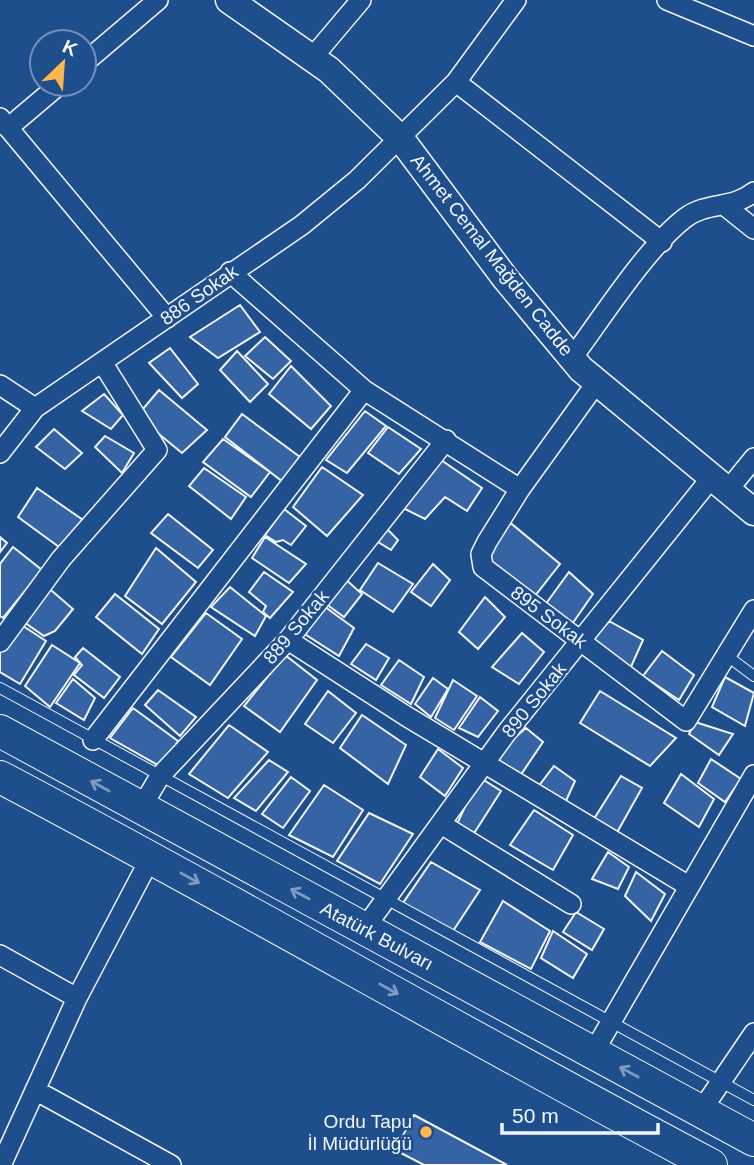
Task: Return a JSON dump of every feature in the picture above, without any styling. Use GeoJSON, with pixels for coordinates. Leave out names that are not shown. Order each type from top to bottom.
{"type":"FeatureCollection","features":[{"type":"Feature","properties":{"kind":"highway","name":"Atatürk Bulvarı"},"geometry":{"type":"LineString","coordinates":[[0,732],[754,1140]]}},
{"type":"Feature","properties":{"kind":"highway","name":"Atatürk Bulvarı"},"geometry":{"type":"LineString","coordinates":[[0,777],[151,857],[575,1093],[711,1165]]}},
{"type":"Feature","properties":{"kind":"main road","name":"Ahmet Cemal Mağden Cadde"},"geometry":{"type":"LineString","coordinates":[[229,0],[312,58],[401,139],[505,278],[572,358],[597,382],[754,512]]}},
{"type":"Feature","properties":{"kind":"street"},"geometry":{"type":"LineString","coordinates":[[98,51],[158,0]]}},
{"type":"Feature","properties":{"kind":"street"},"geometry":{"type":"LineString","coordinates":[[312,58],[361,0]]}},
{"type":"Feature","properties":{"kind":"street","name":"886 Sokak"},"geometry":{"type":"LineString","coordinates":[[0,453],[35,408],[302,225],[357,180],[456,82],[516,0]]}},
{"type":"Feature","properties":{"kind":"street"},"geometry":{"type":"LineString","coordinates":[[667,0],[754,36]]}},
{"type":"Feature","properties":{"kind":"street"},"geometry":{"type":"LineString","coordinates":[[456,82],[662,242]]}},
{"type":"Feature","properties":{"kind":"street"},"geometry":{"type":"LineString","coordinates":[[40,98],[4,123],[167,318]]}},
{"type":"Feature","properties":{"kind":"street"},"geometry":{"type":"LineString","coordinates":[[572,358],[662,242],[685,218],[709,206],[741,203],[754,192]]}},
{"type":"Feature","properties":{"kind":"street"},"geometry":{"type":"LineString","coordinates":[[724,205],[754,229]]}},
{"type":"Feature","properties":{"kind":"street"},"geometry":{"type":"LineString","coordinates":[[230,272],[364,390],[520,489]]}},
{"type":"Feature","properties":{"kind":"street"},"geometry":{"type":"LineString","coordinates":[[0,642],[61,559],[157,450],[102,362]]}},
{"type":"Feature","properties":{"kind":"street","name":"895 Sokak"},"geometry":{"type":"LineString","coordinates":[[597,382],[520,489],[487,542],[481,554],[483,567],[686,721],[754,610]]}},
{"type":"Feature","properties":{"kind":"street"},"geometry":{"type":"LineString","coordinates":[[0,385],[35,408]]}},
{"type":"Feature","properties":{"kind":"street"},"geometry":{"type":"LineString","coordinates":[[93,740],[364,390]]}},
{"type":"Feature","properties":{"kind":"street","name":"889 Sokak"},"geometry":{"type":"LineString","coordinates":[[141,808],[160,776],[288,640],[446,440]]}},
{"type":"Feature","properties":{"kind":"street","name":"890 Sokak"},"geometry":{"type":"LineString","coordinates":[[365,929],[485,762],[582,642],[720,483],[754,458]]}},
{"type":"Feature","properties":{"kind":"street"},"geometry":{"type":"LineString","coordinates":[[288,640],[687,885]]}},
{"type":"Feature","properties":{"kind":"street"},"geometry":{"type":"LineString","coordinates":[[593,1053],[687,885],[754,775]]}},
{"type":"Feature","properties":{"kind":"street"},"geometry":{"type":"LineString","coordinates":[[441,824],[570,904]]}},
{"type":"Feature","properties":{"kind":"street"},"geometry":{"type":"LineString","coordinates":[[3,1162],[77,998],[151,857]]}},
{"type":"Feature","properties":{"kind":"street"},"geometry":{"type":"LineString","coordinates":[[0,955],[77,998]]}},
{"type":"Feature","properties":{"kind":"street"},"geometry":{"type":"LineString","coordinates":[[701,1111],[754,1033]]}},
{"type":"Feature","properties":{"kind":"street"},"geometry":{"type":"LineString","coordinates":[[36,1090],[172,1165]]}},
{"type":"Feature","properties":{"kind":"lane"},"geometry":{"type":"LineString","coordinates":[[725,655],[754,676]]}},
{"type":"Feature","properties":{"kind":"lane"},"geometry":{"type":"LineString","coordinates":[[0,688],[754,1100]]}},
{"type":"Feature","properties":{"kind":"building"},"geometry":{"type":"Polygon","coordinates":[[[240,305],[260,332],[218,358],[190,337],[240,305]]]}},
{"type":"Feature","properties":{"kind":"building"},"geometry":{"type":"Polygon","coordinates":[[[265,337],[291,361],[273,379],[245,356],[265,337]]]}},
{"type":"Feature","properties":{"kind":"building"},"geometry":{"type":"Polygon","coordinates":[[[170,348],[198,384],[182,398],[149,363],[170,348]]]}},
{"type":"Feature","properties":{"kind":"building"},"geometry":{"type":"Polygon","coordinates":[[[237,351],[268,384],[250,402],[220,370],[237,351]]]}},
{"type":"Feature","properties":{"kind":"building"},"geometry":{"type":"Polygon","coordinates":[[[291,366],[331,406],[311,429],[269,394],[291,366]]]}},
{"type":"Feature","properties":{"kind":"building"},"geometry":{"type":"Polygon","coordinates":[[[159,390],[207,430],[182,453],[137,416],[159,390]]]}},
{"type":"Feature","properties":{"kind":"building"},"geometry":{"type":"Polygon","coordinates":[[[104,394],[123,415],[111,429],[82,411],[104,394]]]}},
{"type":"Feature","properties":{"kind":"building"},"geometry":{"type":"Polygon","coordinates":[[[365,411],[386,426],[347,473],[326,460],[365,411]]]}},
{"type":"Feature","properties":{"kind":"building"},"geometry":{"type":"Polygon","coordinates":[[[242,414],[300,457],[283,482],[225,437],[242,414]]]}},
{"type":"Feature","properties":{"kind":"building"},"geometry":{"type":"Polygon","coordinates":[[[388,427],[421,449],[399,474],[368,453],[388,427]]]}},
{"type":"Feature","properties":{"kind":"building"},"geometry":{"type":"Polygon","coordinates":[[[54,429],[82,453],[65,469],[36,447],[54,429]]]}},
{"type":"Feature","properties":{"kind":"building"},"geometry":{"type":"Polygon","coordinates":[[[105,436],[134,453],[122,473],[95,447],[105,436]]]}},
{"type":"Feature","properties":{"kind":"building"},"geometry":{"type":"Polygon","coordinates":[[[223,439],[270,472],[251,497],[203,462],[223,439]]]}},
{"type":"Feature","properties":{"kind":"building"},"geometry":{"type":"Polygon","coordinates":[[[441,460],[482,488],[467,511],[445,497],[425,519],[403,508],[441,460]]]}},
{"type":"Feature","properties":{"kind":"building"},"geometry":{"type":"Polygon","coordinates":[[[322,467],[363,495],[327,536],[293,507],[322,467]]]}},
{"type":"Feature","properties":{"kind":"building"},"geometry":{"type":"Polygon","coordinates":[[[204,468],[246,497],[231,519],[189,486],[204,468]]]}},
{"type":"Feature","properties":{"kind":"building"},"geometry":{"type":"Polygon","coordinates":[[[37,488],[83,520],[59,547],[18,517],[37,488]]]}},
{"type":"Feature","properties":{"kind":"building"},"geometry":{"type":"Polygon","coordinates":[[[284,509],[306,526],[291,545],[283,540],[276,542],[265,535],[284,509]]]}},
{"type":"Feature","properties":{"kind":"building"},"geometry":{"type":"Polygon","coordinates":[[[168,514],[213,550],[198,568],[151,533],[168,514]]]}},
{"type":"Feature","properties":{"kind":"building"},"geometry":{"type":"Polygon","coordinates":[[[507,520],[560,564],[534,597],[486,561],[507,520]]]}},
{"type":"Feature","properties":{"kind":"building"},"geometry":{"type":"Polygon","coordinates":[[[387,529],[398,540],[391,550],[378,542],[387,529]]]}},
{"type":"Feature","properties":{"kind":"building"},"geometry":{"type":"Polygon","coordinates":[[[0,537],[7,543],[0,552],[0,537]]]}},
{"type":"Feature","properties":{"kind":"building"},"geometry":{"type":"Polygon","coordinates":[[[265,537],[306,564],[289,583],[252,558],[265,537]]]}},
{"type":"Feature","properties":{"kind":"building"},"geometry":{"type":"Polygon","coordinates":[[[13,547],[42,570],[3,618],[0,616],[0,564],[13,547]]]}},
{"type":"Feature","properties":{"kind":"building"},"geometry":{"type":"Polygon","coordinates":[[[156,548],[196,582],[162,624],[125,596],[156,548]]]}},
{"type":"Feature","properties":{"kind":"building"},"geometry":{"type":"Polygon","coordinates":[[[378,563],[413,584],[393,612],[360,590],[378,563]]]}},
{"type":"Feature","properties":{"kind":"building"},"geometry":{"type":"Polygon","coordinates":[[[433,564],[450,580],[431,606],[411,592],[433,564]]]}},
{"type":"Feature","properties":{"kind":"building"},"geometry":{"type":"Polygon","coordinates":[[[264,572],[293,592],[270,618],[263,612],[266,606],[249,592],[264,572]]]}},
{"type":"Feature","properties":{"kind":"building"},"geometry":{"type":"Polygon","coordinates":[[[569,572],[593,594],[570,627],[545,605],[569,572]]]}},
{"type":"Feature","properties":{"kind":"building"},"geometry":{"type":"Polygon","coordinates":[[[343,577],[362,594],[344,617],[322,601],[343,577]]]}},
{"type":"Feature","properties":{"kind":"building"},"geometry":{"type":"Polygon","coordinates":[[[44,584],[73,609],[55,631],[44,636],[18,618],[44,584]]]}},
{"type":"Feature","properties":{"kind":"building"},"geometry":{"type":"Polygon","coordinates":[[[230,587],[266,616],[255,636],[211,607],[230,587]]]}},
{"type":"Feature","properties":{"kind":"building"},"geometry":{"type":"Polygon","coordinates":[[[115,594],[159,629],[142,654],[96,617],[115,594]]]}},
{"type":"Feature","properties":{"kind":"building"},"geometry":{"type":"Polygon","coordinates":[[[485,597],[505,617],[478,649],[459,632],[485,597]]]}},
{"type":"Feature","properties":{"kind":"building"},"geometry":{"type":"Polygon","coordinates":[[[321,604],[354,628],[339,656],[300,631],[321,604]]]}},
{"type":"Feature","properties":{"kind":"building"},"geometry":{"type":"Polygon","coordinates":[[[206,613],[242,639],[210,685],[171,657],[206,613]]]}},
{"type":"Feature","properties":{"kind":"building"},"geometry":{"type":"Polygon","coordinates":[[[609,621],[643,640],[630,669],[587,645],[609,621]]]}},
{"type":"Feature","properties":{"kind":"building"},"geometry":{"type":"Polygon","coordinates":[[[17,622],[46,641],[20,684],[0,672],[0,646],[17,622]]]}},
{"type":"Feature","properties":{"kind":"building"},"geometry":{"type":"Polygon","coordinates":[[[522,633],[544,652],[519,684],[492,667],[522,633]]]}},
{"type":"Feature","properties":{"kind":"building"},"geometry":{"type":"Polygon","coordinates":[[[366,644],[389,658],[376,680],[351,664],[366,644]]]}},
{"type":"Feature","properties":{"kind":"building"},"geometry":{"type":"Polygon","coordinates":[[[52,645],[80,663],[50,707],[25,686],[52,645]]]}},
{"type":"Feature","properties":{"kind":"building"},"geometry":{"type":"Polygon","coordinates":[[[83,648],[120,677],[104,698],[74,675],[82,665],[75,657],[83,648]]]}},
{"type":"Feature","properties":{"kind":"building"},"geometry":{"type":"Polygon","coordinates":[[[662,651],[694,675],[679,700],[643,676],[662,651]]]}},
{"type":"Feature","properties":{"kind":"building"},"geometry":{"type":"Polygon","coordinates":[[[285,655],[317,680],[280,732],[244,706],[285,655]]]}},
{"type":"Feature","properties":{"kind":"building"},"geometry":{"type":"Polygon","coordinates":[[[399,660],[424,677],[411,704],[381,685],[399,660]]]}},
{"type":"Feature","properties":{"kind":"building"},"geometry":{"type":"Polygon","coordinates":[[[725,677],[754,693],[745,726],[712,707],[725,677]]]}},
{"type":"Feature","properties":{"kind":"building"},"geometry":{"type":"Polygon","coordinates":[[[433,678],[448,689],[431,717],[415,704],[433,678]]]}},
{"type":"Feature","properties":{"kind":"building"},"geometry":{"type":"Polygon","coordinates":[[[73,679],[95,698],[84,720],[56,703],[73,679]]]}},
{"type":"Feature","properties":{"kind":"building"},"geometry":{"type":"Polygon","coordinates":[[[453,680],[477,696],[454,730],[435,718],[453,680]]]}},
{"type":"Feature","properties":{"kind":"building"},"geometry":{"type":"Polygon","coordinates":[[[158,690],[196,717],[180,736],[145,705],[158,690]]]}},
{"type":"Feature","properties":{"kind":"building"},"geometry":{"type":"Polygon","coordinates":[[[328,691],[356,713],[333,743],[305,724],[328,691]]]}},
{"type":"Feature","properties":{"kind":"building"},"geometry":{"type":"Polygon","coordinates":[[[600,691],[676,738],[650,766],[580,723],[600,691]]]}},
{"type":"Feature","properties":{"kind":"building"},"geometry":{"type":"Polygon","coordinates":[[[480,697],[498,711],[478,737],[459,728],[480,697]]]}},
{"type":"Feature","properties":{"kind":"building"},"geometry":{"type":"Polygon","coordinates":[[[133,708],[178,741],[163,768],[110,738],[133,708]]]}},
{"type":"Feature","properties":{"kind":"building"},"geometry":{"type":"Polygon","coordinates":[[[362,715],[406,745],[388,784],[340,748],[362,715]]]}},
{"type":"Feature","properties":{"kind":"building"},"geometry":{"type":"Polygon","coordinates":[[[695,722],[733,734],[719,755],[689,734],[695,722]]]}},
{"type":"Feature","properties":{"kind":"building"},"geometry":{"type":"Polygon","coordinates":[[[229,725],[268,752],[228,798],[189,774],[229,725]]]}},
{"type":"Feature","properties":{"kind":"building"},"geometry":{"type":"Polygon","coordinates":[[[526,728],[543,742],[520,776],[492,757],[526,728]]]}},
{"type":"Feature","properties":{"kind":"building"},"geometry":{"type":"Polygon","coordinates":[[[438,749],[463,768],[445,796],[420,777],[438,749]]]}},
{"type":"Feature","properties":{"kind":"building"},"geometry":{"type":"Polygon","coordinates":[[[711,759],[741,779],[725,802],[698,783],[711,759]]]}},
{"type":"Feature","properties":{"kind":"building"},"geometry":{"type":"Polygon","coordinates":[[[269,760],[288,772],[256,811],[234,798],[269,760]]]}},
{"type":"Feature","properties":{"kind":"building"},"geometry":{"type":"Polygon","coordinates":[[[554,766],[575,781],[565,803],[538,787],[554,766]]]}},
{"type":"Feature","properties":{"kind":"building"},"geometry":{"type":"Polygon","coordinates":[[[681,774],[714,799],[699,827],[664,803],[681,774]]]}},
{"type":"Feature","properties":{"kind":"building"},"geometry":{"type":"Polygon","coordinates":[[[621,776],[642,788],[615,836],[592,822],[621,776]]]}},
{"type":"Feature","properties":{"kind":"building"},"geometry":{"type":"Polygon","coordinates":[[[291,777],[310,791],[283,828],[262,814],[291,777]]]}},
{"type":"Feature","properties":{"kind":"building"},"geometry":{"type":"Polygon","coordinates":[[[479,777],[501,791],[471,838],[456,826],[479,777]]]}},
{"type":"Feature","properties":{"kind":"building"},"geometry":{"type":"Polygon","coordinates":[[[324,785],[363,810],[333,857],[289,835],[324,785]]]}},
{"type":"Feature","properties":{"kind":"building"},"geometry":{"type":"Polygon","coordinates":[[[534,810],[573,835],[553,870],[510,845],[534,810]]]}},
{"type":"Feature","properties":{"kind":"building"},"geometry":{"type":"Polygon","coordinates":[[[369,813],[413,834],[380,884],[337,861],[369,813]]]}},
{"type":"Feature","properties":{"kind":"building"},"geometry":{"type":"Polygon","coordinates":[[[608,852],[629,867],[618,889],[592,879],[608,852]]]}},
{"type":"Feature","properties":{"kind":"building"},"geometry":{"type":"Polygon","coordinates":[[[431,862],[480,890],[453,931],[403,903],[431,862]]]}},
{"type":"Feature","properties":{"kind":"building"},"geometry":{"type":"Polygon","coordinates":[[[636,872],[665,894],[651,921],[625,896],[636,872]]]}},
{"type":"Feature","properties":{"kind":"building"},"geometry":{"type":"Polygon","coordinates":[[[503,901],[550,931],[531,969],[480,942],[503,901]]]}},
{"type":"Feature","properties":{"kind":"building"},"geometry":{"type":"Polygon","coordinates":[[[576,912],[604,929],[592,950],[563,932],[576,912]]]}},
{"type":"Feature","properties":{"kind":"building"},"geometry":{"type":"Polygon","coordinates":[[[553,931],[587,954],[573,978],[541,958],[553,931]]]}},
{"type":"Feature","properties":{"kind":"building","name":"Ordu Tapu İl Müdürlüğü"},"geometry":{"type":"Polygon","coordinates":[[[414,1115],[507,1165],[424,1165],[395,1150],[414,1115]]]}},
{"type":"Feature","properties":{"kind":"place","name":"Ordu Tapu İl Müdürlüğü"},"geometry":{"type":"Point","coordinates":[426,1132]}}]}
